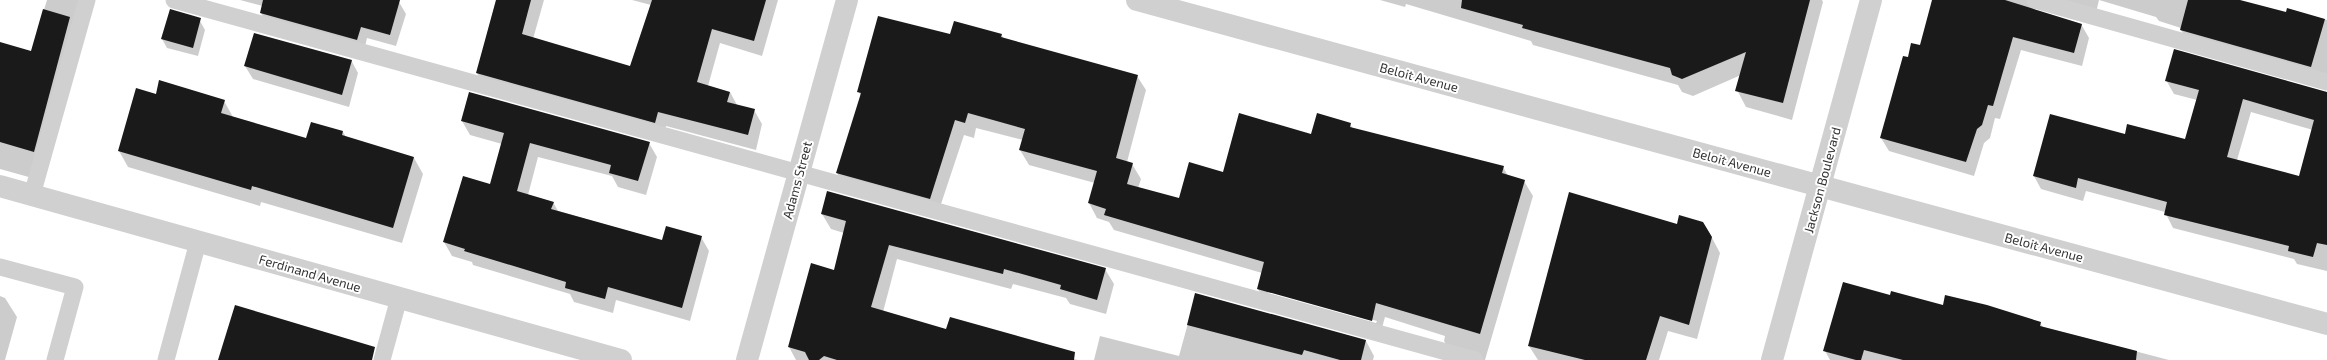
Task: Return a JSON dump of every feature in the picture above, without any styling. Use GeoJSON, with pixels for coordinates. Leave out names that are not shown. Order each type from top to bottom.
{"type":"FeatureCollection","features":[{"type":"Feature","properties":{"kind":"street","name":"Adams Street"},"geometry":{"type":"LineString","coordinates":[[747,360],[847,0]]}},
{"type":"Feature","properties":{"kind":"street","name":"Beloit Avenue"},"geometry":{"type":"LineString","coordinates":[[1137,0],[2327,324]]}},
{"type":"Feature","properties":{"kind":"street","name":"Jackson Boulevard"},"geometry":{"type":"LineString","coordinates":[[1772,360],[1871,0]]}},
{"type":"Feature","properties":{"kind":"street","name":"Ferdinand Avenue"},"geometry":{"type":"LineString","coordinates":[[0,186],[621,360]]}},
{"type":"Feature","properties":{"kind":"lane"},"geometry":{"type":"LineString","coordinates":[[32,195],[87,0]]}},
{"type":"Feature","properties":{"kind":"lane"},"geometry":{"type":"LineString","coordinates":[[174,0],[1474,360]]}},
{"type":"Feature","properties":{"kind":"lane"},"geometry":{"type":"LineString","coordinates":[[2035,0],[2327,82]]}},
{"type":"Feature","properties":{"kind":"lane"},"geometry":{"type":"LineString","coordinates":[[166,360],[198,242]]}},
{"type":"Feature","properties":{"kind":"lane"},"geometry":{"type":"LineString","coordinates":[[0,267],[76,287],[55,360]]}},
{"type":"Feature","properties":{"kind":"lane"},"geometry":{"type":"LineString","coordinates":[[382,360],[399,298]]}},
{"type":"Feature","properties":{"kind":"building"},"geometry":{"type":"Polygon","coordinates":[[[263,0],[400,0],[390,35],[361,27],[357,40],[260,13],[263,0]]]}},
{"type":"Feature","properties":{"kind":"building"},"geometry":{"type":"Polygon","coordinates":[[[496,0],[531,0],[522,34],[630,66],[652,0],[766,0],[754,41],[712,29],[697,82],[730,92],[727,102],[755,109],[748,135],[658,112],[655,123],[476,73],[496,0]]]}},
{"type":"Feature","properties":{"kind":"building"},"geometry":{"type":"Polygon","coordinates":[[[1462,0],[1810,0],[1783,103],[1735,91],[1746,52],[1682,79],[1672,75],[1670,68],[1522,28],[1523,25],[1461,8],[1462,0]]]}},
{"type":"Feature","properties":{"kind":"building"},"geometry":{"type":"Polygon","coordinates":[[[1932,0],[2005,0],[2082,24],[2074,53],[2013,37],[1993,106],[1988,105],[1982,125],[1977,129],[1966,162],[1880,138],[1903,56],[1908,57],[1911,43],[1920,45],[1932,0]]]}},
{"type":"Feature","properties":{"kind":"building"},"geometry":{"type":"Polygon","coordinates":[[[2188,0],[2240,0],[2286,12],[2287,8],[2325,19],[2311,67],[2180,30],[2188,0]]]}},
{"type":"Feature","properties":{"kind":"building"},"geometry":{"type":"Polygon","coordinates":[[[43,9],[70,17],[34,152],[0,142],[0,42],[31,51],[43,9]]]}},
{"type":"Feature","properties":{"kind":"building"},"geometry":{"type":"Polygon","coordinates":[[[170,9],[201,18],[193,48],[161,39],[170,9]]]}},
{"type":"Feature","properties":{"kind":"building"},"geometry":{"type":"Polygon","coordinates":[[[878,16],[950,34],[954,21],[1002,34],[1001,37],[1138,75],[1116,158],[1133,163],[1127,184],[1179,198],[1189,162],[1223,172],[1239,113],[1311,134],[1317,113],[1351,123],[1350,127],[1504,166],[1502,173],[1525,180],[1480,334],[1376,303],[1372,321],[1257,289],[1264,262],[1104,215],[1106,209],[1088,203],[1097,171],[1019,150],[1025,129],[968,113],[965,123],[955,120],[930,199],[836,173],[861,93],[857,92],[878,16]]]}},
{"type":"Feature","properties":{"kind":"building"},"geometry":{"type":"Polygon","coordinates":[[[254,33],[352,60],[342,95],[244,66],[254,33]]]}},
{"type":"Feature","properties":{"kind":"building"},"geometry":{"type":"Polygon","coordinates":[[[2174,49],[2327,92],[2327,245],[2317,243],[2313,257],[2288,251],[2289,246],[2164,215],[2167,202],[2078,178],[2076,188],[2033,176],[2050,114],[2125,134],[2127,124],[2185,139],[2199,90],[2165,81],[2174,49]],[[2243,99],[2227,157],[2299,176],[2314,120],[2243,99]]]}},
{"type":"Feature","properties":{"kind":"building"},"geometry":{"type":"Polygon","coordinates":[[[159,80],[225,100],[221,113],[306,138],[311,122],[343,131],[342,135],[414,157],[393,228],[252,186],[251,190],[118,151],[136,88],[156,94],[159,80]]]}},
{"type":"Feature","properties":{"kind":"building"},"geometry":{"type":"Polygon","coordinates":[[[469,92],[650,142],[638,181],[609,173],[611,165],[530,143],[517,191],[554,202],[551,209],[662,240],[666,226],[702,236],[682,308],[608,287],[605,299],[565,288],[566,282],[464,251],[465,249],[443,242],[463,176],[490,184],[504,133],[461,121],[469,92]]]}},
{"type":"Feature","properties":{"kind":"building"},"geometry":{"type":"Polygon","coordinates":[[[827,191],[1106,268],[1097,300],[1060,289],[1061,285],[1004,269],[1003,274],[889,245],[871,307],[946,329],[950,317],[1075,352],[1074,360],[837,360],[824,356],[819,360],[809,360],[805,352],[788,347],[811,263],[834,270],[846,221],[821,214],[827,191]]]}},
{"type":"Feature","properties":{"kind":"building"},"geometry":{"type":"Polygon","coordinates":[[[1569,192],[1677,224],[1679,215],[1703,222],[1712,237],[1689,325],[1660,316],[1646,360],[1585,360],[1528,346],[1569,192]]]}},
{"type":"Feature","properties":{"kind":"building"},"geometry":{"type":"Polygon","coordinates":[[[1843,282],[1890,295],[1891,291],[1943,305],[1945,295],[1987,305],[2041,322],[2040,326],[2137,351],[2136,360],[1903,360],[1864,350],[1861,360],[1856,360],[1823,351],[1843,282]]]}},
{"type":"Feature","properties":{"kind":"building"},"geometry":{"type":"Polygon","coordinates":[[[1195,293],[1366,340],[1361,360],[1340,360],[1304,350],[1302,355],[1187,325],[1195,293]]]}},
{"type":"Feature","properties":{"kind":"building"},"geometry":{"type":"Polygon","coordinates":[[[235,305],[375,347],[372,360],[218,360],[235,305]]]}}]}
